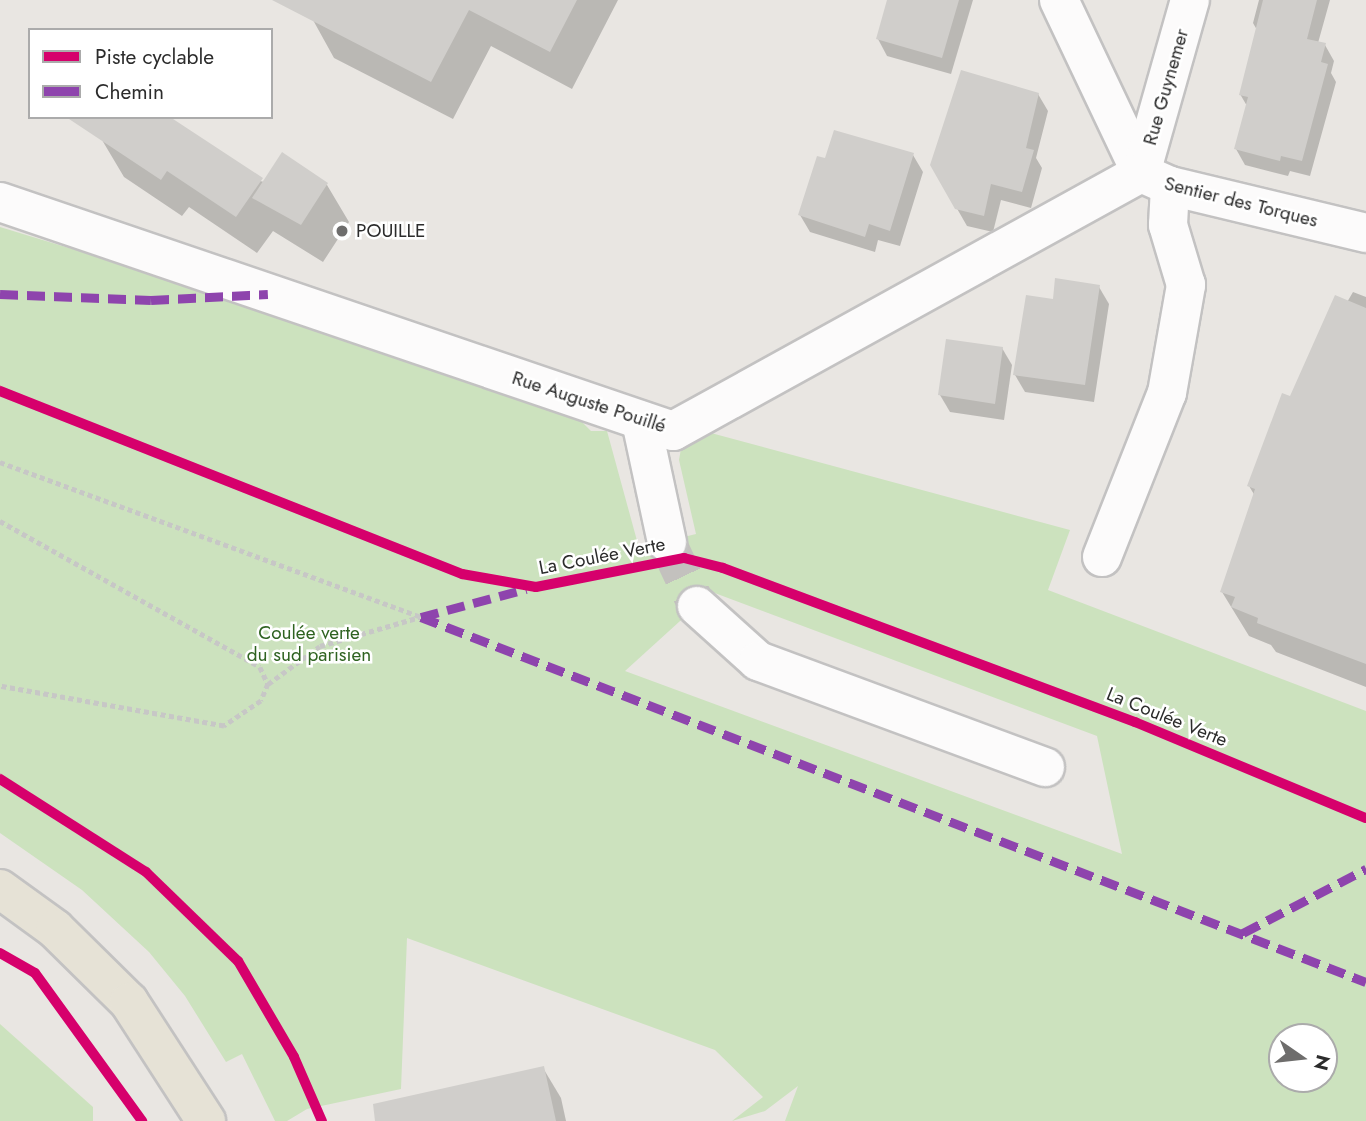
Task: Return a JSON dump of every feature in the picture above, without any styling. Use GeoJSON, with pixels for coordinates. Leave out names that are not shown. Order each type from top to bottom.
{"type":"FeatureCollection","features":[{"type":"Feature","properties":{"kind":"main road"},"geometry":{"type":"LineString","coordinates":[[0,889],[55,929],[129,1002],[206,1121]]}},
{"type":"Feature","properties":{"kind":"street","name":"Sentier des Torques"},"geometry":{"type":"LineString","coordinates":[[1059,0],[1156,180],[1366,233]]}},
{"type":"Feature","properties":{"kind":"street","name":"Rue Guynemer"},"geometry":{"type":"LineString","coordinates":[[1102,557],[1167,393],[1186,285],[1156,180],[1190,0]]}},
{"type":"Feature","properties":{"kind":"street","name":"Rue Auguste Pouillé"},"geometry":{"type":"LineString","coordinates":[[0,202],[673,431],[1156,180]]}},
{"type":"Feature","properties":{"kind":"street"},"geometry":{"type":"LineString","coordinates":[[641,421],[667,542]]}},
{"type":"Feature","properties":{"kind":"street"},"geometry":{"type":"LineString","coordinates":[[697,606],[758,661],[1045,767]]}},
{"type":"Feature","properties":{"kind":"path"},"geometry":{"type":"LineString","coordinates":[[0,462],[421,617],[320,646],[268,684],[261,701],[224,726],[0,686]]}},
{"type":"Feature","properties":{"kind":"path"},"geometry":{"type":"LineString","coordinates":[[0,521],[260,667],[268,684]]}},
{"type":"Feature","properties":{"kind":"green space","name":"Coulée verte du sud parisien"},"geometry":{"type":"Polygon","coordinates":[[[0,227],[522,386],[576,416],[591,431],[607,431],[639,548],[696,534],[679,460],[685,426],[1070,530],[1048,590],[1366,711],[1366,1121],[785,1121],[798,1086],[765,1111],[732,1121],[763,1097],[715,1050],[407,938],[401,1089],[307,1109],[287,1121],[275,1121],[242,1054],[226,1062],[185,996],[149,952],[82,890],[0,833],[0,227]],[[712,592],[625,671],[1122,854],[1097,736],[712,592]]]}},
{"type":"Feature","properties":{"kind":"green space"},"geometry":{"type":"Polygon","coordinates":[[[0,1024],[93,1107],[93,1121],[0,1121],[0,1024]]]}},
{"type":"Feature","properties":{"kind":"building"},"geometry":{"type":"Polygon","coordinates":[[[272,0],[577,0],[550,52],[469,10],[431,82],[272,0]]]}},
{"type":"Feature","properties":{"kind":"building"},"geometry":{"type":"Polygon","coordinates":[[[887,0],[959,0],[942,58],[876,39],[887,0]]]}},
{"type":"Feature","properties":{"kind":"building"},"geometry":{"type":"Polygon","coordinates":[[[1263,0],[1317,0],[1307,39],[1326,43],[1321,62],[1328,64],[1302,161],[1281,156],[1280,161],[1234,149],[1248,97],[1239,95],[1263,0]]]}},
{"type":"Feature","properties":{"kind":"building"},"geometry":{"type":"Polygon","coordinates":[[[961,70],[1039,93],[1026,148],[1034,150],[1022,192],[991,184],[984,216],[955,209],[930,165],[961,70]]]}},
{"type":"Feature","properties":{"kind":"building"},"geometry":{"type":"Polygon","coordinates":[[[69,119],[173,119],[263,178],[236,217],[167,171],[161,180],[69,119]]]}},
{"type":"Feature","properties":{"kind":"building"},"geometry":{"type":"Polygon","coordinates":[[[834,130],[914,153],[890,231],[869,224],[865,237],[798,215],[817,156],[825,158],[834,130]]]}},
{"type":"Feature","properties":{"kind":"building"},"geometry":{"type":"Polygon","coordinates":[[[282,152],[328,183],[301,225],[252,198],[282,152]]]}},
{"type":"Feature","properties":{"kind":"building"},"geometry":{"type":"Polygon","coordinates":[[[1055,278],[1100,285],[1085,385],[1013,375],[1026,295],[1053,299],[1055,278]]]}},
{"type":"Feature","properties":{"kind":"building"},"geometry":{"type":"Polygon","coordinates":[[[1335,295],[1366,308],[1366,664],[1257,623],[1258,618],[1231,607],[1235,597],[1220,592],[1255,489],[1247,486],[1282,393],[1290,396],[1335,295]]]}},
{"type":"Feature","properties":{"kind":"building"},"geometry":{"type":"Polygon","coordinates":[[[946,339],[1003,347],[995,404],[938,395],[946,339]]]}},
{"type":"Feature","properties":{"kind":"building"},"geometry":{"type":"Polygon","coordinates":[[[544,1066],[556,1121],[375,1121],[373,1104],[544,1066]]]}},
{"type":"Feature","properties":{"kind":"tunnel"},"geometry":{"type":"LineString","coordinates":[[667,542],[697,606]]}},
{"type":"Feature","properties":{"kind":"marked path"},"geometry":{"type":"LineString","coordinates":[[0,294],[151,300],[268,294]]}},
{"type":"Feature","properties":{"kind":"marked path"},"geometry":{"type":"LineString","coordinates":[[421,617],[526,589]]}},
{"type":"Feature","properties":{"kind":"marked path"},"geometry":{"type":"LineString","coordinates":[[421,617],[1366,982]]}},
{"type":"Feature","properties":{"kind":"marked path"},"geometry":{"type":"LineString","coordinates":[[1243,933],[1366,869]]}},
{"type":"Feature","properties":{"kind":"cycle path","name":"La Coulée Verte"},"geometry":{"type":"LineString","coordinates":[[0,391],[462,574],[536,587],[684,558],[723,568],[1135,722],[1366,818]]}},
{"type":"Feature","properties":{"kind":"cycle path"},"geometry":{"type":"LineString","coordinates":[[0,779],[146,872],[238,961],[294,1057],[322,1121]]}},
{"type":"Feature","properties":{"kind":"cycle path"},"geometry":{"type":"LineString","coordinates":[[0,953],[35,973],[142,1121]]}},
{"type":"Feature","properties":{"kind":"place","name":"POUILLE"},"geometry":{"type":"Point","coordinates":[342,231]}}]}
